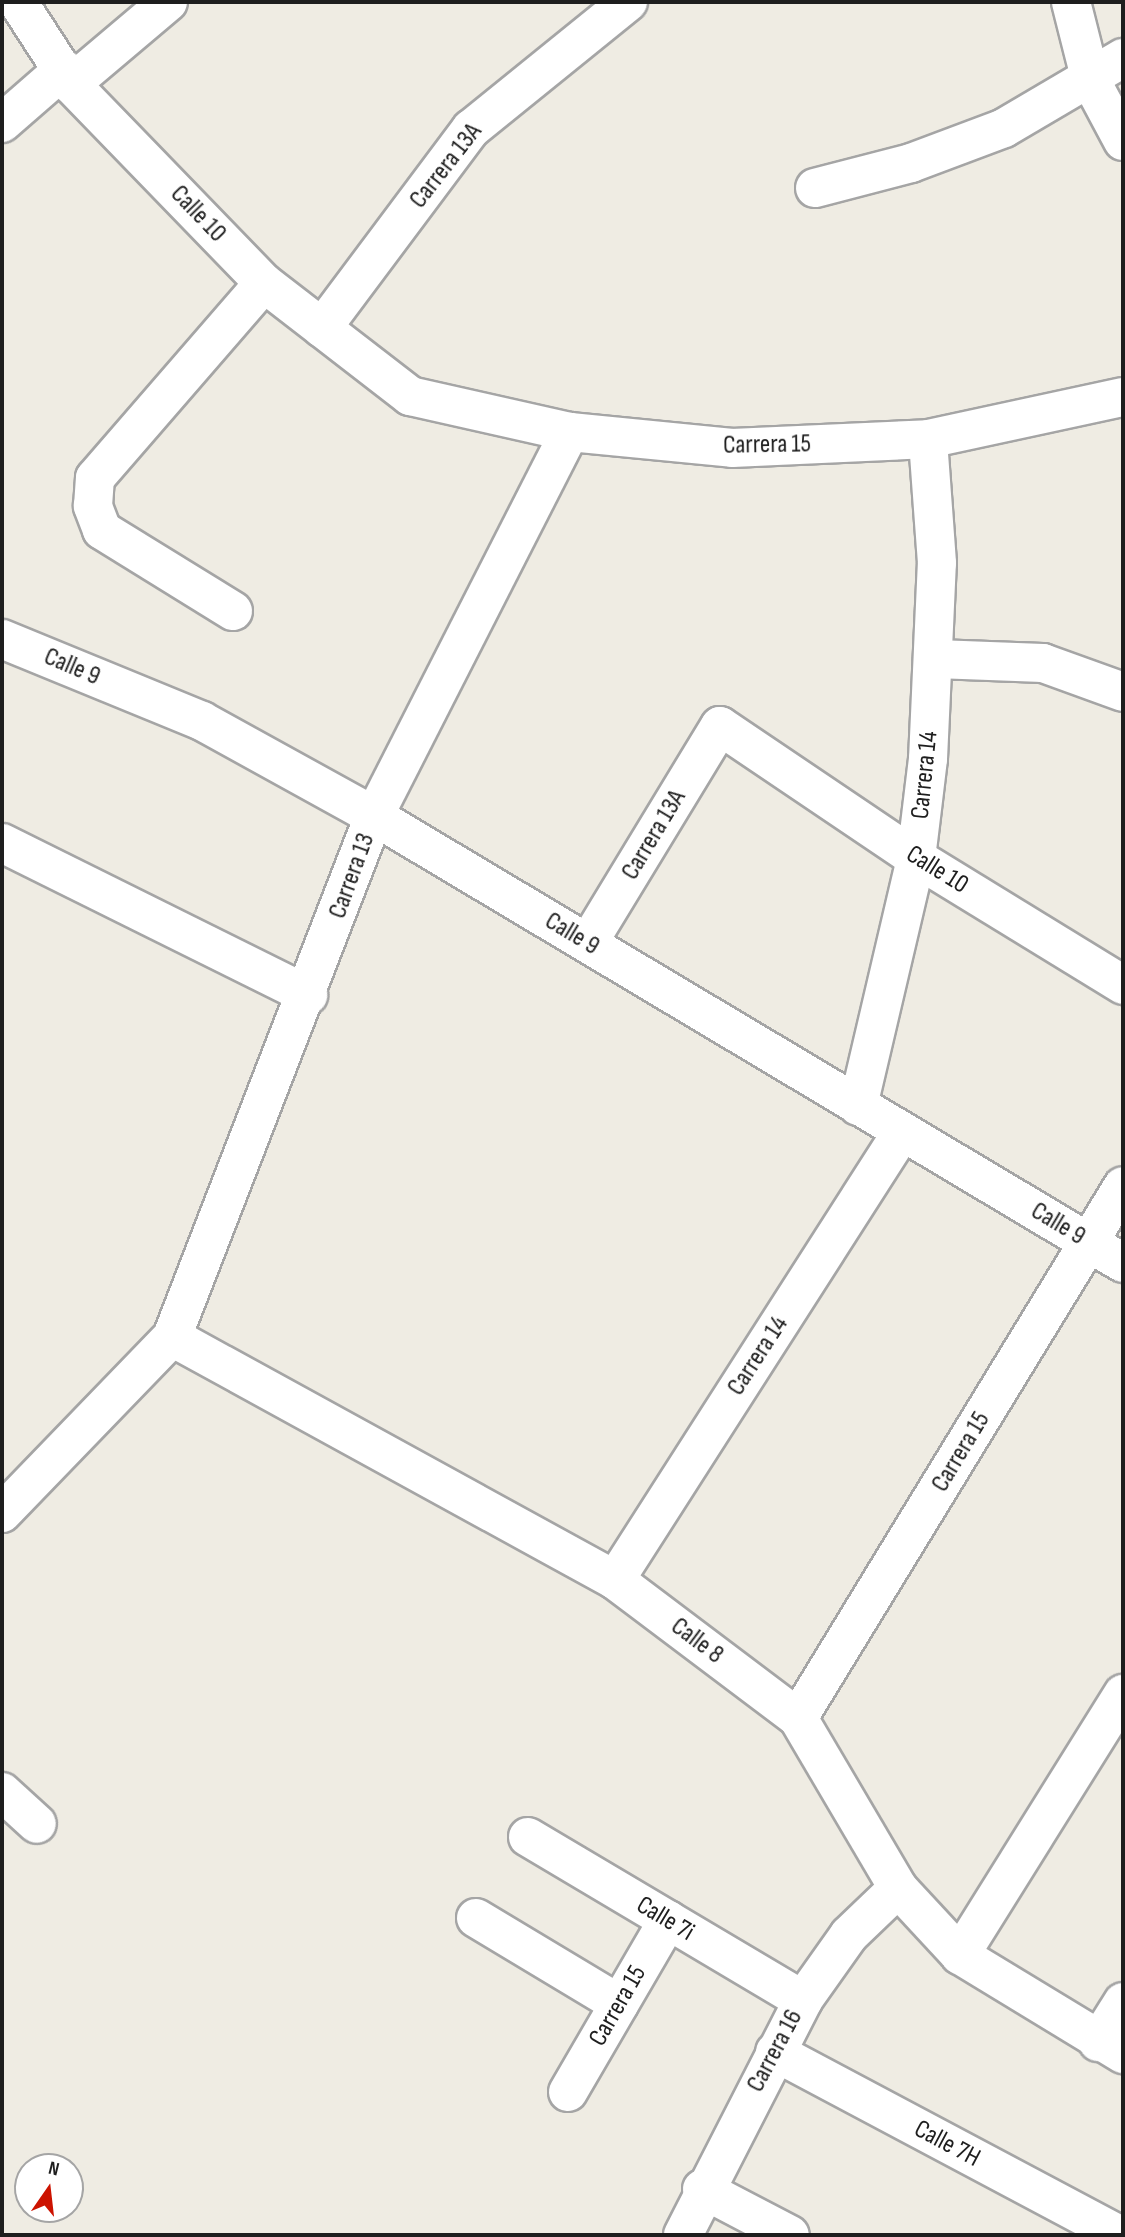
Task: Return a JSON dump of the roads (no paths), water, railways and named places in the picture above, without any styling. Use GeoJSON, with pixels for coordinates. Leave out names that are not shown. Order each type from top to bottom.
{"type":"FeatureCollection","features":[{"type":"Feature","properties":{"kind":"street","name":"Calle 10"},"geometry":{"type":"LineString","coordinates":[[18,2],[67,76],[264,283],[410,396]]}},
{"type":"Feature","properties":{"kind":"street"},"geometry":{"type":"LineString","coordinates":[[2,123],[168,2]]}},
{"type":"Feature","properties":{"kind":"street","name":"Carrera 13A"},"geometry":{"type":"LineString","coordinates":[[321,328],[471,129],[628,2]]}},
{"type":"Feature","properties":{"kind":"street"},"geometry":{"type":"LineString","coordinates":[[1071,2],[1091,81],[1123,141]]}},
{"type":"Feature","properties":{"kind":"street"},"geometry":{"type":"LineString","coordinates":[[815,188],[911,163],[1003,128],[1091,81],[1123,58]]}},
{"type":"Feature","properties":{"kind":"street"},"geometry":{"type":"LineString","coordinates":[[233,611],[102,530],[93,506],[95,478],[264,283]]}},
{"type":"Feature","properties":{"kind":"street","name":"Carrera 15"},"geometry":{"type":"LineString","coordinates":[[410,396],[570,432],[732,448],[928,439],[1123,397]]}},
{"type":"Feature","properties":{"kind":"street","name":"Carrera 13"},"geometry":{"type":"LineString","coordinates":[[172,1337],[308,995],[374,816],[570,432]]}},
{"type":"Feature","properties":{"kind":"street","name":"Carrera 14"},"geometry":{"type":"LineString","coordinates":[[858,1106],[916,858],[936,659],[928,439]]}},
{"type":"Feature","properties":{"kind":"street","name":"Calle 9"},"geometry":{"type":"LineString","coordinates":[[2,639],[202,721],[374,816],[1123,1263]]}},
{"type":"Feature","properties":{"kind":"street"},"geometry":{"type":"LineString","coordinates":[[936,659],[1043,663],[1123,692]]}},
{"type":"Feature","properties":{"kind":"street","name":"Calle 10"},"geometry":{"type":"LineString","coordinates":[[720,726],[916,858],[1123,985]]}},
{"type":"Feature","properties":{"kind":"street","name":"Carrera 13A"},"geometry":{"type":"LineString","coordinates":[[588,943],[720,726]]}},
{"type":"Feature","properties":{"kind":"street"},"geometry":{"type":"LineString","coordinates":[[2,843],[308,995]]}},
{"type":"Feature","properties":{"kind":"street","name":"Carrera 14"},"geometry":{"type":"LineString","coordinates":[[615,1580],[902,1132]]}},
{"type":"Feature","properties":{"kind":"street","name":"Carrera 15"},"geometry":{"type":"LineString","coordinates":[[799,1718],[1123,1186]]}},
{"type":"Feature","properties":{"kind":"street"},"geometry":{"type":"LineString","coordinates":[[2,1513],[172,1337]]}},
{"type":"Feature","properties":{"kind":"street","name":"Calle 8"},"geometry":{"type":"LineString","coordinates":[[172,1337],[615,1580],[799,1718],[898,1888],[960,1955],[1110,2048]]}},
{"type":"Feature","properties":{"kind":"street"},"geometry":{"type":"LineString","coordinates":[[960,1955],[1123,1695]]}},
{"type":"Feature","properties":{"kind":"street"},"geometry":{"type":"LineString","coordinates":[[2,1792],[37,1824]]}},
{"type":"Feature","properties":{"kind":"street","name":"Calle 7i"},"geometry":{"type":"LineString","coordinates":[[528,1838],[803,2000]]}},
{"type":"Feature","properties":{"kind":"street","name":"Carrera 16"},"geometry":{"type":"LineString","coordinates":[[684,2235],[702,2189],[803,2000],[849,1935],[898,1888]]}},
{"type":"Feature","properties":{"kind":"street"},"geometry":{"type":"LineString","coordinates":[[476,1918],[619,2004]]}},
{"type":"Feature","properties":{"kind":"street","name":"Carrera 15"},"geometry":{"type":"LineString","coordinates":[[568,2092],[668,1920]]}},
{"type":"Feature","properties":{"kind":"street"},"geometry":{"type":"LineString","coordinates":[[1110,2048],[1123,2002]]}},
{"type":"Feature","properties":{"kind":"street","name":"Calle 7H"},"geometry":{"type":"LineString","coordinates":[[775,2052],[1119,2235]]}},
{"type":"Feature","properties":{"kind":"street"},"geometry":{"type":"LineString","coordinates":[[702,2189],[790,2235]]}}]}
